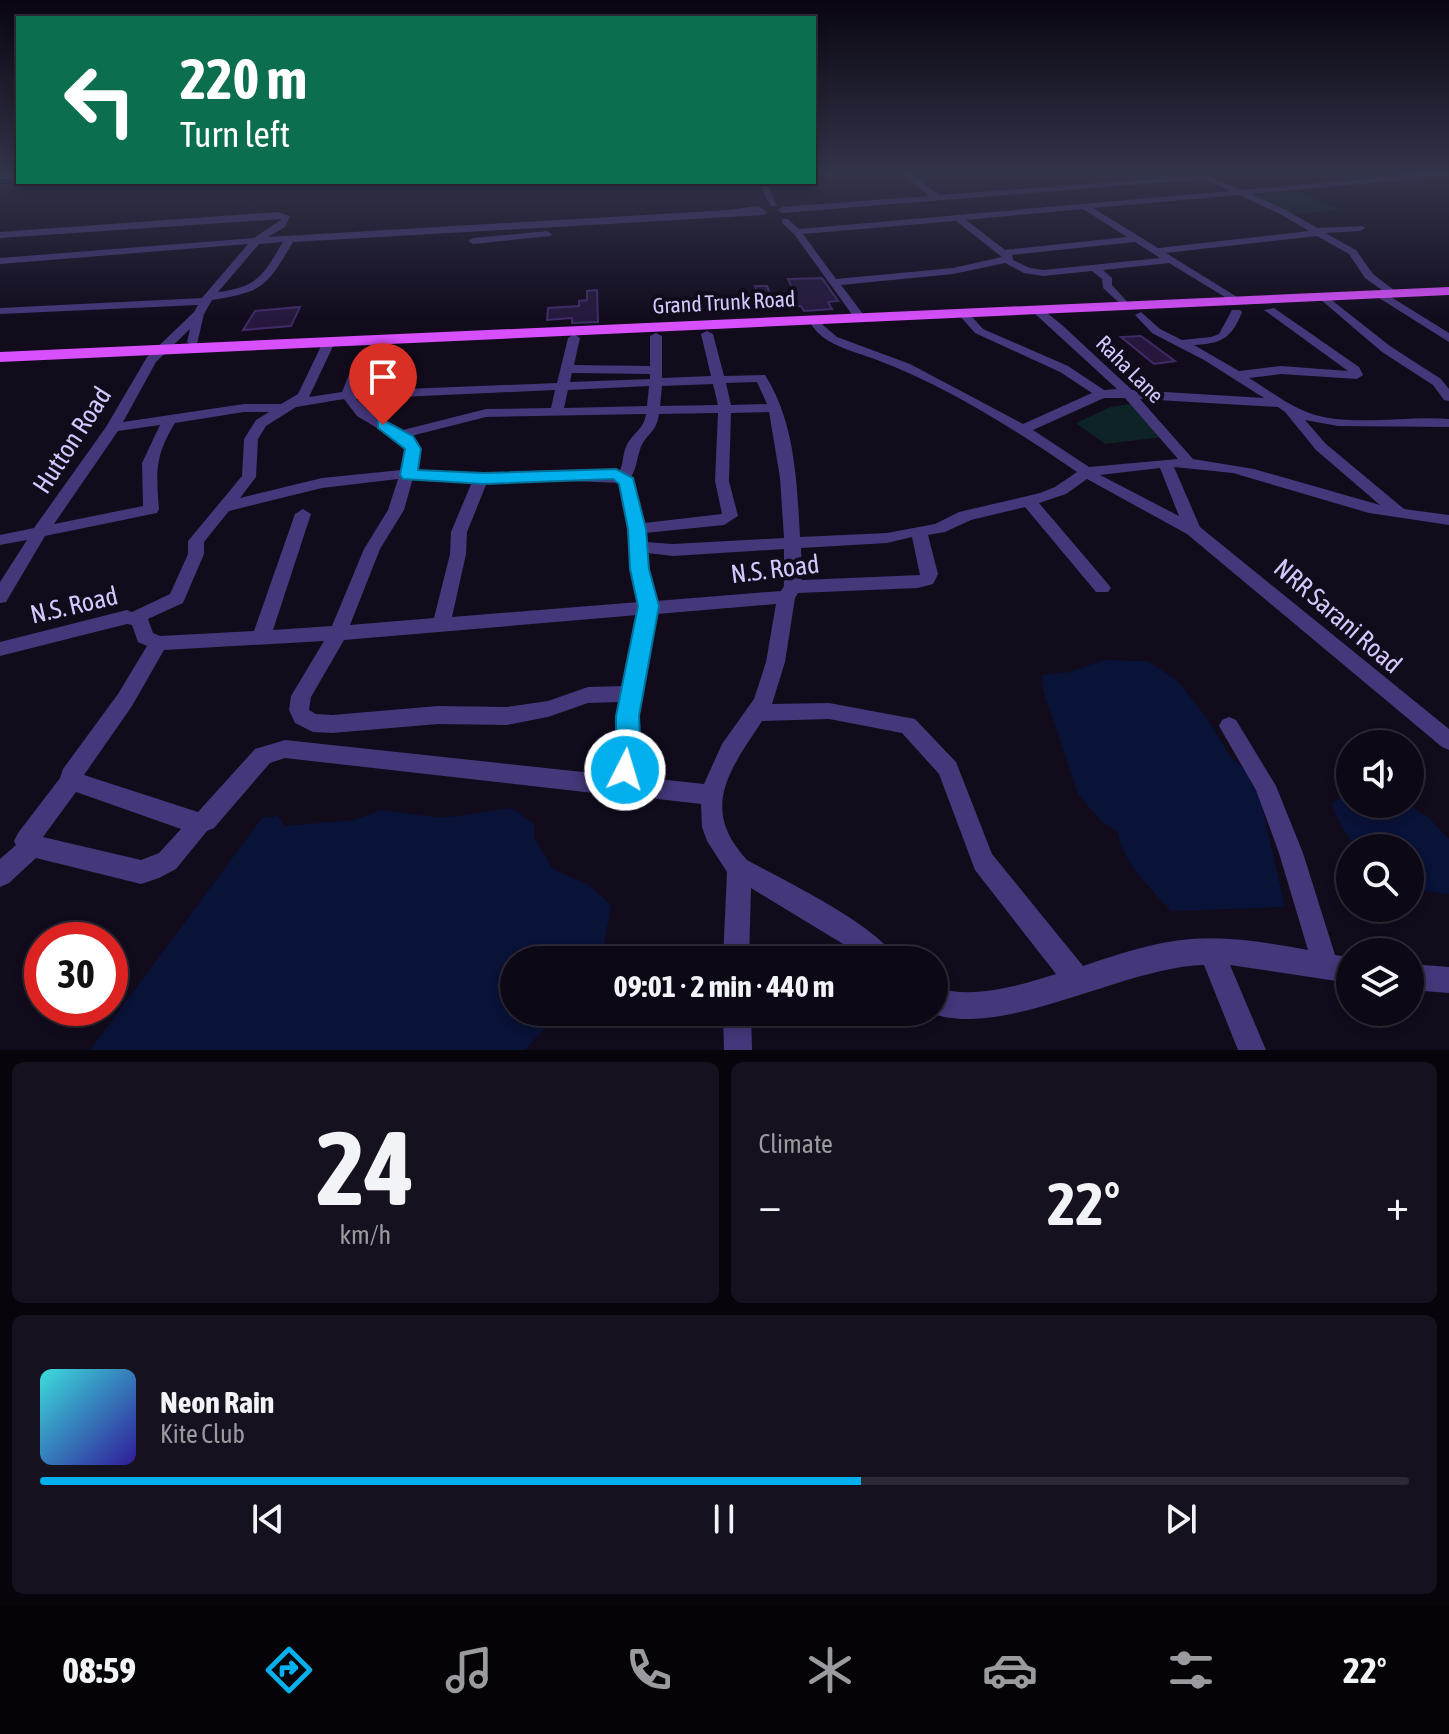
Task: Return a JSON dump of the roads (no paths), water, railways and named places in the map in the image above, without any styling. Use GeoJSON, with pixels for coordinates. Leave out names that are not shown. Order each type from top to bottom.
{"type":"FeatureCollection","features":[{"type":"Feature","properties":{"kind":"main road"},"geometry":{"type":"LineString","coordinates":[[0,351],[162,347],[193,342],[1126,306],[1237,307],[1324,297],[1449,291]]}},
{"type":"Feature","properties":{"kind":"main road","name":"Grand Trunk Road"},"geometry":{"type":"LineString","coordinates":[[0,357],[859,316]]}},
{"type":"Feature","properties":{"kind":"street"},"geometry":{"type":"LineString","coordinates":[[0,235],[177,223]]}},
{"type":"Feature","properties":{"kind":"street"},"geometry":{"type":"LineString","coordinates":[[193,342],[198,314],[207,299],[256,241],[285,223]]}},
{"type":"Feature","properties":{"kind":"street"},"geometry":{"type":"LineString","coordinates":[[0,261],[256,241],[566,223]]}},
{"type":"Feature","properties":{"kind":"street"},"geometry":{"type":"LineString","coordinates":[[473,241],[569,232],[582,223]]}},
{"type":"Feature","properties":{"kind":"street"},"geometry":{"type":"LineString","coordinates":[[786,223],[797,232],[859,316]]}},
{"type":"Feature","properties":{"kind":"street"},"geometry":{"type":"LineString","coordinates":[[797,232],[893,223]]}},
{"type":"Feature","properties":{"kind":"street"},"geometry":{"type":"LineString","coordinates":[[964,223],[1006,257],[1035,273],[1171,260]]}},
{"type":"Feature","properties":{"kind":"street"},"geometry":{"type":"LineString","coordinates":[[1112,223],[1237,307],[1230,331],[1225,337],[1183,343]]}},
{"type":"Feature","properties":{"kind":"street"},"geometry":{"type":"LineString","coordinates":[[1300,223],[1353,252],[1369,276],[1387,294],[1449,338]]}},
{"type":"Feature","properties":{"kind":"street"},"geometry":{"type":"LineString","coordinates":[[1157,251],[1360,228]]}},
{"type":"Feature","properties":{"kind":"street"},"geometry":{"type":"LineString","coordinates":[[74,238],[83,229]]}},
{"type":"Feature","properties":{"kind":"street"},"geometry":{"type":"LineString","coordinates":[[0,311],[207,299],[244,292],[261,286],[290,239]]}},
{"type":"Feature","properties":{"kind":"street"},"geometry":{"type":"LineString","coordinates":[[834,282],[960,269],[1006,257],[1138,239]]}},
{"type":"Feature","properties":{"kind":"street"},"geometry":{"type":"LineString","coordinates":[[54,257],[64,247]]}},
{"type":"Feature","properties":{"kind":"street"},"geometry":{"type":"LineString","coordinates":[[0,272],[36,258]]}},
{"type":"Feature","properties":{"kind":"street"},"geometry":{"type":"LineString","coordinates":[[1095,268],[1107,278],[1107,286],[1126,306]]}},
{"type":"Feature","properties":{"kind":"street"},"geometry":{"type":"LineString","coordinates":[[1023,429],[1101,394],[1126,393],[1286,408],[1352,423],[1449,420],[1446,407],[1449,398],[1437,382],[1386,349],[1324,297]]}},
{"type":"Feature","properties":{"kind":"street","name":"Raha Lane"},"geometry":{"type":"LineString","coordinates":[[1037,310],[1126,393],[1189,463]]}},
{"type":"Feature","properties":{"kind":"street"},"geometry":{"type":"LineString","coordinates":[[1240,375],[1281,370],[1357,375],[1355,370],[1270,310]]}},
{"type":"Feature","properties":{"kind":"street"},"geometry":{"type":"LineString","coordinates":[[963,313],[979,331],[1056,365],[1101,394]]}},
{"type":"Feature","properties":{"kind":"street","name":"Hutton Road"},"geometry":{"type":"LineString","coordinates":[[0,597],[39,533],[113,428],[162,347],[198,314]]}},
{"type":"Feature","properties":{"kind":"street"},"geometry":{"type":"LineString","coordinates":[[1141,315],[1156,331],[1240,375],[1286,408],[1321,447],[1402,514]]}},
{"type":"Feature","properties":{"kind":"street","name":"NRR Sarani Road"},"geometry":{"type":"LineString","coordinates":[[815,320],[818,327],[833,339],[906,367],[1023,429],[1132,500],[1193,530],[1449,741]]}},
{"type":"Feature","properties":{"kind":"street"},"geometry":{"type":"LineString","coordinates":[[638,538],[728,519],[722,481],[725,407],[707,334]]}},
{"type":"Feature","properties":{"kind":"street"},"geometry":{"type":"LineString","coordinates":[[623,477],[630,466],[633,446],[651,426],[656,336]]}},
{"type":"Feature","properties":{"kind":"street"},"geometry":{"type":"LineString","coordinates":[[557,410],[574,338]]}},
{"type":"Feature","properties":{"kind":"street"},"geometry":{"type":"LineString","coordinates":[[135,618],[177,598],[196,554],[196,541],[249,477],[251,439],[255,431],[261,423],[310,387],[329,342]]}},
{"type":"Feature","properties":{"kind":"street"},"geometry":{"type":"LineString","coordinates":[[347,395],[358,367]]}},
{"type":"Feature","properties":{"kind":"street"},"geometry":{"type":"LineString","coordinates":[[567,369],[718,380],[761,378],[776,408],[783,434],[793,543],[790,592],[779,653],[757,713],[730,751],[712,795],[713,836],[723,853],[739,868],[868,946]]}},
{"type":"Feature","properties":{"kind":"street"},"geometry":{"type":"LineString","coordinates":[[113,428],[244,408],[288,406],[347,395],[563,386],[656,376]]}},
{"type":"Feature","properties":{"kind":"street"},"geometry":{"type":"LineString","coordinates":[[347,395],[367,417],[400,435],[413,449],[409,475],[396,510],[372,549],[338,633],[301,696],[299,710],[302,717],[313,723],[438,715],[507,716],[548,709],[588,695],[633,694]]}},
{"type":"Feature","properties":{"kind":"street"},"geometry":{"type":"LineString","coordinates":[[400,435],[472,415],[537,414],[557,410],[776,408]]}},
{"type":"Feature","properties":{"kind":"street"},"geometry":{"type":"LineString","coordinates":[[0,540],[151,509],[147,468],[149,457],[170,420]]}},
{"type":"Feature","properties":{"kind":"street"},"geometry":{"type":"LineString","coordinates":[[638,538],[673,550],[887,538],[919,530],[938,531],[965,516],[1074,485],[1086,472],[1189,463],[1266,477],[1355,504],[1449,520]]}},
{"type":"Feature","properties":{"kind":"street","name":"NRR Sarani Road"},"geometry":{"type":"LineString","coordinates":[[1166,465],[1193,530]]}},
{"type":"Feature","properties":{"kind":"street"},"geometry":{"type":"LineString","coordinates":[[158,643],[125,700],[77,767],[71,781],[26,841],[32,846],[141,872],[154,871],[166,863],[199,823],[214,812],[263,756],[285,749],[602,784],[617,779],[625,770],[628,716],[649,606],[639,569],[638,538],[627,482],[623,477],[547,475],[484,479],[373,474],[312,483],[225,507]]}},
{"type":"Feature","properties":{"kind":"street"},"geometry":{"type":"LineString","coordinates":[[442,623],[458,554],[459,532],[479,483],[484,479]]}},
{"type":"Feature","properties":{"kind":"street"},"geometry":{"type":"LineString","coordinates":[[1028,500],[1102,588]]}},
{"type":"Feature","properties":{"kind":"street"},"geometry":{"type":"LineString","coordinates":[[261,637],[303,514]]}},
{"type":"Feature","properties":{"kind":"street","name":"N.S. Road"},"geometry":{"type":"LineString","coordinates":[[0,649],[118,618],[135,618],[142,625],[145,637],[158,643],[338,633],[899,584],[927,580],[929,574],[919,530]]}},
{"type":"Feature","properties":{"kind":"street"},"geometry":{"type":"LineString","coordinates":[[757,713],[829,711],[908,725],[948,769],[983,862],[1078,981]]}},
{"type":"Feature","properties":{"kind":"street"},"geometry":{"type":"LineString","coordinates":[[1229,726],[1265,786],[1336,963]]}},
{"type":"Feature","properties":{"kind":"street"},"geometry":{"type":"LineString","coordinates":[[617,779],[658,789],[712,795]]}},
{"type":"Feature","properties":{"kind":"street"},"geometry":{"type":"LineString","coordinates":[[71,781],[199,823]]}},
{"type":"Feature","properties":{"kind":"street"},"geometry":{"type":"LineString","coordinates":[[0,875],[32,846]]}},
{"type":"Feature","properties":{"kind":"street"},"geometry":{"type":"LineString","coordinates":[[736,946],[739,868]]}},
{"type":"Feature","properties":{"kind":"street"},"geometry":{"type":"LineString","coordinates":[[948,1005],[1007,1001],[1143,960],[1192,952],[1289,959],[1336,968]]}},
{"type":"Feature","properties":{"kind":"street"},"geometry":{"type":"LineString","coordinates":[[1212,953],[1252,1050]]}},
{"type":"Feature","properties":{"kind":"street"},"geometry":{"type":"LineString","coordinates":[[1424,978],[1449,980]]}},
{"type":"Feature","properties":{"kind":"street"},"geometry":{"type":"LineString","coordinates":[[737,1026],[738,1050]]}},
{"type":"Feature","properties":{"kind":"water"},"geometry":{"type":"Polygon","coordinates":[[[1104,660],[1147,661],[1178,681],[1231,757],[1256,780],[1285,907],[1171,911],[1132,865],[1118,833],[1099,819],[1078,794],[1043,690],[1043,675],[1070,672],[1104,660]]]}},
{"type":"Feature","properties":{"kind":"water"},"geometry":{"type":"Polygon","coordinates":[[[512,808],[534,824],[534,837],[553,869],[589,885],[611,905],[604,946],[500,946],[500,1026],[546,1026],[525,1050],[90,1050],[108,1026],[128,1026],[128,999],[262,818],[278,816],[284,826],[354,820],[381,810],[443,818],[512,808]]]}},
{"type":"Feature","properties":{"kind":"water"},"geometry":{"type":"Polygon","coordinates":[[[1424,815],[1449,839],[1449,894],[1424,891],[1424,834],[1346,834],[1338,818],[1424,818],[1424,815]]]}}]}
